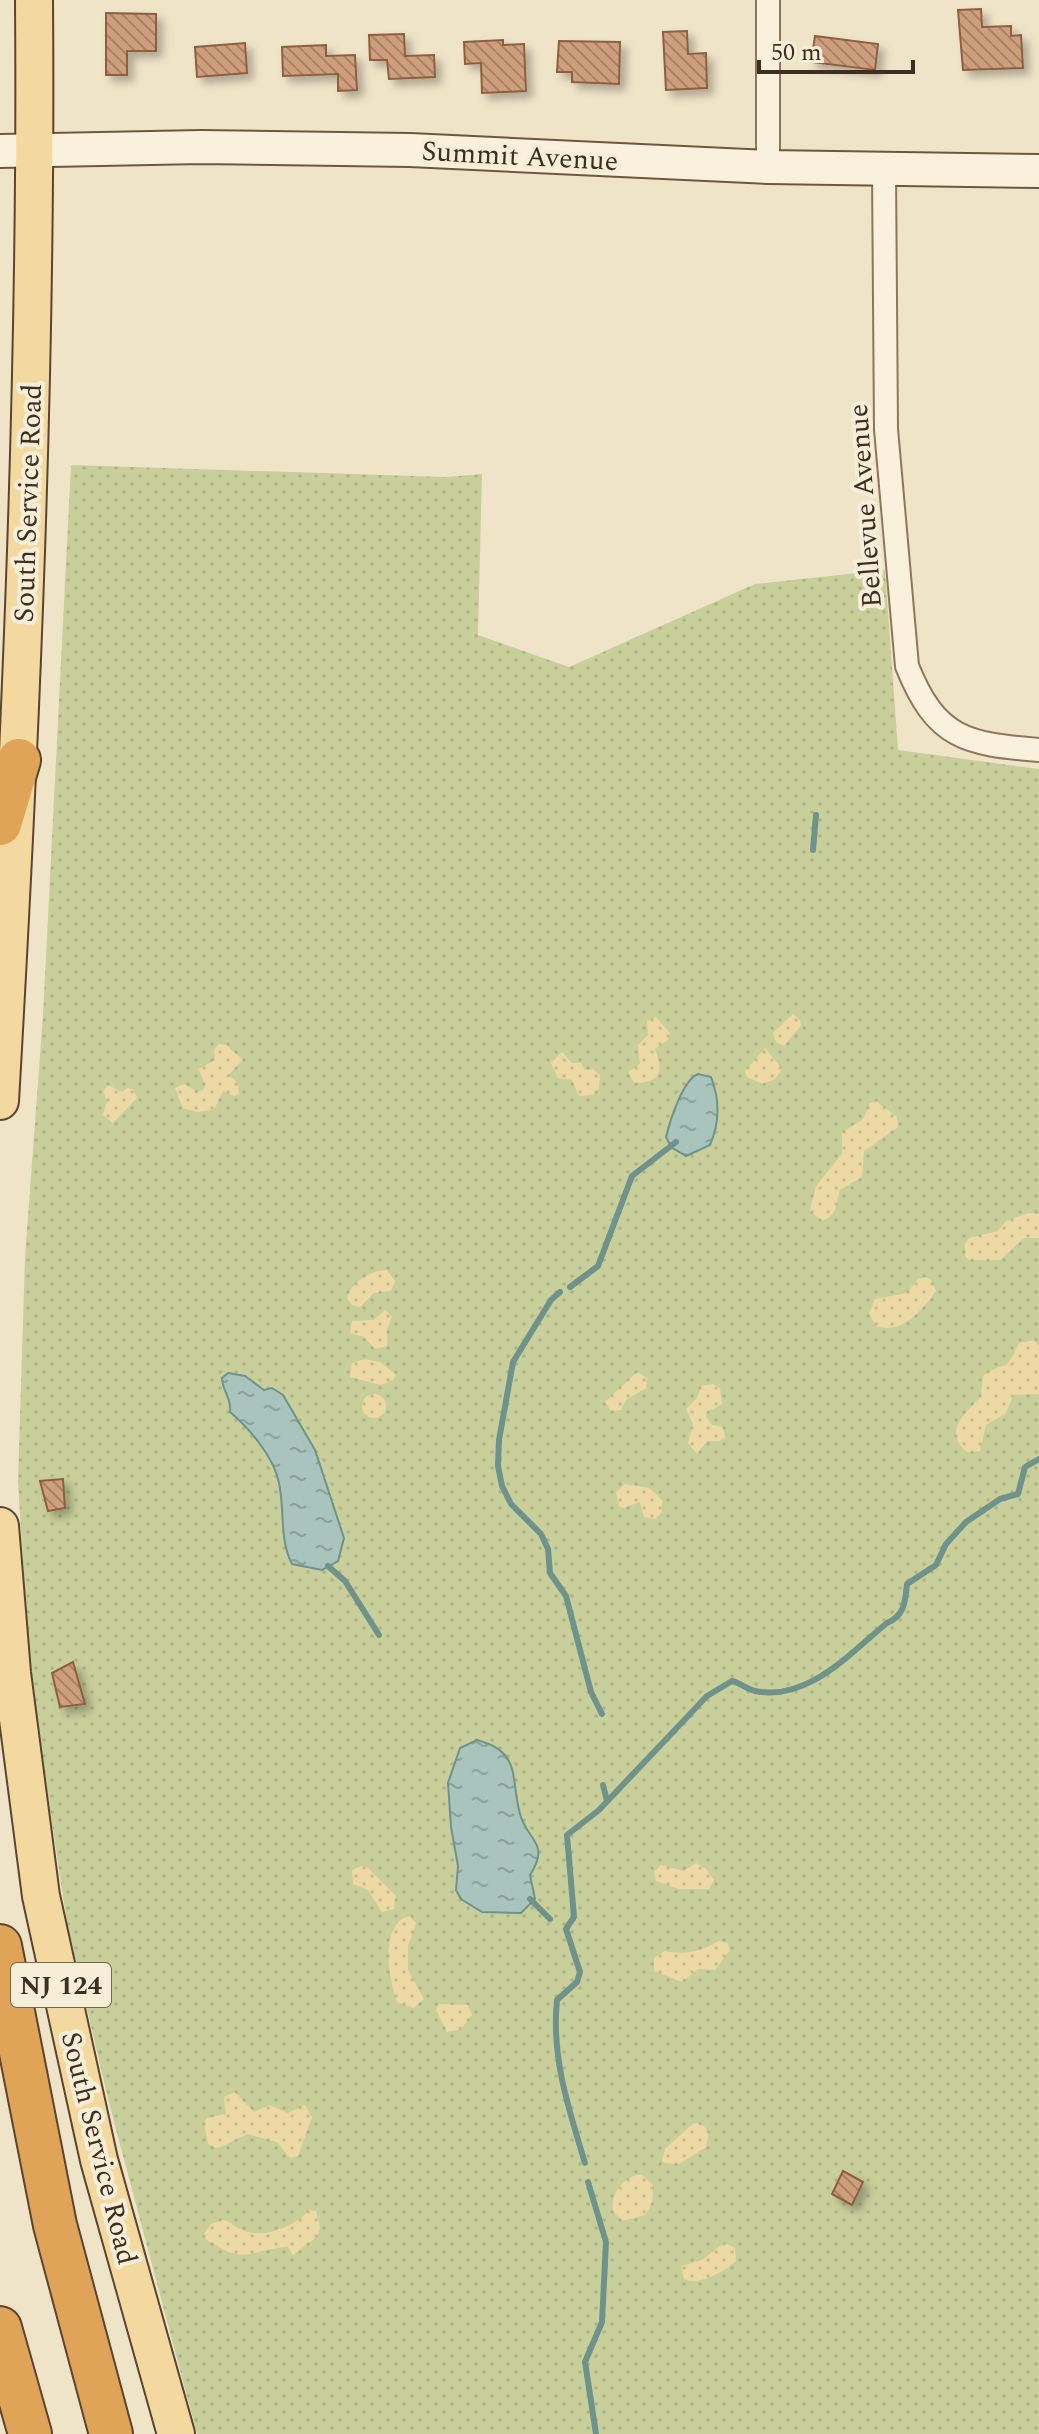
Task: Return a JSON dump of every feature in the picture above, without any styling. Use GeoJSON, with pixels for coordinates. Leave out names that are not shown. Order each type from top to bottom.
{"type":"FeatureCollection","features":[{"type":"Feature","properties":{"kind":"highway"},"geometry":{"type":"LineString","coordinates":[[0,824],[19,760]]}},
{"type":"Feature","properties":{"kind":"highway"},"geometry":{"type":"LineString","coordinates":[[0,1946],[55,2225],[106,2414],[122,2434]]}},
{"type":"Feature","properties":{"kind":"highway"},"geometry":{"type":"LineString","coordinates":[[0,2328],[30,2434]]}},
{"type":"Feature","properties":{"kind":"main road","name":"South Service Road"},"geometry":{"type":"LineString","coordinates":[[0,1101],[19,760],[12,151],[34,0]]}},
{"type":"Feature","properties":{"kind":"main road","name":"South Service Road"},"geometry":{"type":"LineString","coordinates":[[0,1526],[12,1673],[41,1896],[99,2160],[176,2434]]}},
{"type":"Feature","properties":{"kind":"street"},"geometry":{"type":"LineString","coordinates":[[768,0],[768,167]]}},
{"type":"Feature","properties":{"kind":"street","name":"Summit Avenue"},"geometry":{"type":"LineString","coordinates":[[12,151],[201,147],[410,150],[768,167],[1039,171]]}},
{"type":"Feature","properties":{"kind":"street","name":"Bellevue Avenue"},"geometry":{"type":"LineString","coordinates":[[884,170],[886,429],[907,666],[919,698],[948,728],[980,745],[1039,750]]}},
{"type":"Feature","properties":{"kind":"green space"},"geometry":{"type":"Polygon","coordinates":[[[71,465],[446,477],[482,474],[478,635],[569,667],[755,584],[885,570],[898,750],[1039,769],[1039,2434],[197,2434],[109,2103],[67,1924],[30,1675],[18,1482],[25,1257],[43,1015],[71,465]]]}},
{"type":"Feature","properties":{"kind":"sand"},"geometry":{"type":"Polygon","coordinates":[[[793,1014],[801,1025],[784,1046],[776,1042],[773,1033],[793,1014]]]}},
{"type":"Feature","properties":{"kind":"sand"},"geometry":{"type":"Polygon","coordinates":[[[656,1017],[670,1033],[669,1039],[655,1049],[660,1069],[651,1080],[634,1083],[628,1072],[640,1064],[638,1045],[648,1035],[647,1021],[656,1017]]]}},
{"type":"Feature","properties":{"kind":"sand"},"geometry":{"type":"Polygon","coordinates":[[[218,1044],[226,1045],[243,1060],[228,1075],[237,1082],[239,1094],[234,1096],[223,1091],[214,1110],[196,1112],[183,1108],[175,1088],[184,1084],[197,1092],[203,1090],[205,1086],[199,1069],[215,1060],[214,1050],[218,1044]]]}},
{"type":"Feature","properties":{"kind":"sand"},"geometry":{"type":"Polygon","coordinates":[[[765,1048],[782,1069],[775,1079],[763,1084],[747,1077],[745,1071],[765,1048]]]}},
{"type":"Feature","properties":{"kind":"sand"},"geometry":{"type":"Polygon","coordinates":[[[562,1052],[572,1063],[581,1063],[585,1070],[593,1069],[600,1075],[599,1089],[593,1095],[579,1096],[572,1080],[558,1078],[551,1063],[562,1052]]]}},
{"type":"Feature","properties":{"kind":"sand"},"geometry":{"type":"Polygon","coordinates":[[[108,1085],[122,1092],[127,1088],[133,1089],[137,1098],[113,1123],[103,1115],[107,1101],[103,1091],[108,1085]]]}},
{"type":"Feature","properties":{"kind":"sand"},"geometry":{"type":"Polygon","coordinates":[[[877,1102],[897,1117],[898,1127],[864,1151],[862,1177],[840,1190],[834,1212],[822,1221],[810,1211],[816,1186],[842,1154],[842,1133],[863,1119],[870,1103],[877,1102]]]}},
{"type":"Feature","properties":{"kind":"sand"},"geometry":{"type":"Polygon","coordinates":[[[1029,1213],[1039,1214],[1039,1238],[1024,1238],[1000,1260],[969,1260],[965,1256],[965,1244],[969,1238],[998,1231],[1006,1221],[1029,1213]]]}},
{"type":"Feature","properties":{"kind":"sand"},"geometry":{"type":"Polygon","coordinates":[[[387,1270],[395,1281],[391,1291],[374,1293],[360,1307],[352,1305],[347,1298],[357,1282],[368,1275],[387,1270]]]}},
{"type":"Feature","properties":{"kind":"sand"},"geometry":{"type":"Polygon","coordinates":[[[925,1277],[931,1280],[936,1291],[918,1313],[894,1327],[876,1326],[869,1314],[875,1299],[907,1293],[917,1280],[925,1277]]]}},
{"type":"Feature","properties":{"kind":"sand"},"geometry":{"type":"Polygon","coordinates":[[[385,1310],[392,1316],[387,1330],[387,1346],[375,1349],[364,1337],[350,1333],[352,1321],[374,1320],[385,1310]]]}},
{"type":"Feature","properties":{"kind":"sand"},"geometry":{"type":"Polygon","coordinates":[[[1035,1340],[1039,1346],[1039,1394],[1014,1395],[1005,1414],[986,1425],[980,1451],[967,1452],[956,1437],[956,1430],[964,1415],[981,1396],[983,1376],[1007,1364],[1019,1343],[1035,1340]]]}},
{"type":"Feature","properties":{"kind":"sand"},"geometry":{"type":"Polygon","coordinates":[[[365,1359],[380,1362],[396,1375],[393,1380],[381,1385],[350,1377],[352,1363],[365,1359]]]}},
{"type":"Feature","properties":{"kind":"sand"},"geometry":{"type":"Polygon","coordinates":[[[637,1372],[647,1378],[646,1388],[626,1400],[621,1410],[611,1411],[605,1402],[637,1372]]]}},
{"type":"Feature","properties":{"kind":"sand"},"geometry":{"type":"Polygon","coordinates":[[[713,1384],[720,1388],[722,1404],[707,1412],[706,1417],[712,1425],[723,1427],[725,1437],[720,1441],[707,1441],[697,1454],[688,1443],[693,1424],[686,1409],[697,1398],[701,1386],[713,1384]]]}},
{"type":"Feature","properties":{"kind":"sand"},"geometry":{"type":"Polygon","coordinates":[[[374,1394],[383,1397],[386,1406],[383,1415],[374,1418],[365,1415],[362,1406],[365,1397],[374,1394]]]}},
{"type":"Feature","properties":{"kind":"sand"},"geometry":{"type":"Polygon","coordinates":[[[625,1484],[649,1488],[662,1500],[662,1512],[655,1519],[644,1517],[640,1502],[623,1508],[619,1506],[616,1492],[625,1484]]]}},
{"type":"Feature","properties":{"kind":"sand"},"geometry":{"type":"Polygon","coordinates":[[[696,1863],[706,1869],[714,1880],[709,1889],[679,1889],[656,1881],[654,1872],[661,1865],[684,1871],[696,1863]]]}},
{"type":"Feature","properties":{"kind":"sand"},"geometry":{"type":"Polygon","coordinates":[[[367,1867],[396,1896],[394,1909],[382,1912],[368,1890],[353,1884],[352,1870],[367,1867]]]}},
{"type":"Feature","properties":{"kind":"sand"},"geometry":{"type":"Polygon","coordinates":[[[409,1916],[416,1923],[408,1946],[408,1970],[424,1999],[414,2008],[397,2002],[389,1968],[393,1930],[409,1916]]]}},
{"type":"Feature","properties":{"kind":"sand"},"geometry":{"type":"Polygon","coordinates":[[[719,1941],[728,1943],[730,1950],[715,1970],[698,1969],[682,1982],[654,1971],[654,1958],[665,1951],[693,1952],[719,1941]]]}},
{"type":"Feature","properties":{"kind":"sand"},"geometry":{"type":"Polygon","coordinates":[[[439,2004],[468,2005],[472,2015],[461,2029],[447,2032],[436,2010],[439,2004]]]}},
{"type":"Feature","properties":{"kind":"sand"},"geometry":{"type":"Polygon","coordinates":[[[235,2092],[254,2112],[269,2105],[288,2113],[305,2105],[312,2117],[298,2156],[290,2158],[277,2142],[248,2134],[218,2148],[208,2144],[204,2122],[207,2118],[226,2114],[224,2097],[235,2092]]]}},
{"type":"Feature","properties":{"kind":"sand"},"geometry":{"type":"Polygon","coordinates":[[[694,2123],[702,2124],[709,2132],[706,2147],[679,2164],[664,2163],[665,2149],[694,2123]]]}},
{"type":"Feature","properties":{"kind":"sand"},"geometry":{"type":"Polygon","coordinates":[[[636,2175],[642,2175],[653,2185],[652,2204],[645,2215],[622,2221],[613,2211],[615,2194],[621,2185],[636,2175]]]}},
{"type":"Feature","properties":{"kind":"sand"},"geometry":{"type":"Polygon","coordinates":[[[309,2210],[316,2211],[320,2227],[318,2236],[293,2255],[288,2247],[236,2254],[209,2242],[203,2235],[211,2224],[223,2220],[253,2233],[271,2232],[288,2226],[309,2210]]]}},
{"type":"Feature","properties":{"kind":"sand"},"geometry":{"type":"Polygon","coordinates":[[[724,2243],[735,2248],[736,2261],[704,2279],[684,2279],[681,2266],[702,2260],[724,2243]]]}},
{"type":"Feature","properties":{"kind":"water"},"geometry":{"type":"Polygon","coordinates":[[[698,1074],[711,1077],[716,1094],[717,1119],[710,1145],[686,1156],[671,1147],[666,1137],[682,1092],[698,1074]]]}},
{"type":"Feature","properties":{"kind":"water"},"geometry":{"type":"Polygon","coordinates":[[[228,1373],[245,1376],[264,1390],[272,1388],[283,1395],[315,1450],[344,1538],[338,1561],[322,1570],[292,1564],[285,1545],[281,1493],[276,1473],[260,1444],[230,1412],[222,1378],[228,1373]]]}},
{"type":"Feature","properties":{"kind":"water"},"geometry":{"type":"Polygon","coordinates":[[[477,1740],[501,1751],[508,1759],[523,1823],[538,1848],[536,1864],[530,1875],[535,1899],[521,1913],[482,1912],[461,1899],[456,1890],[458,1866],[448,1783],[460,1748],[477,1740]]]}},
{"type":"Feature","properties":{"kind":"building"},"geometry":{"type":"Polygon","coordinates":[[[981,9],[982,27],[1011,26],[1011,36],[1021,35],[1023,68],[963,70],[958,10],[981,9]]]}},
{"type":"Feature","properties":{"kind":"building"},"geometry":{"type":"Polygon","coordinates":[[[106,13],[156,14],[156,51],[127,51],[127,75],[106,75],[106,13]]]}},
{"type":"Feature","properties":{"kind":"building"},"geometry":{"type":"Polygon","coordinates":[[[687,31],[688,54],[706,53],[707,88],[666,90],[663,32],[687,31]]]}},
{"type":"Feature","properties":{"kind":"building"},"geometry":{"type":"Polygon","coordinates":[[[404,34],[405,56],[434,55],[435,77],[389,79],[387,60],[370,60],[369,35],[404,34]]]}},
{"type":"Feature","properties":{"kind":"building"},"geometry":{"type":"Polygon","coordinates":[[[815,36],[878,44],[875,70],[811,62],[815,36]]]}},
{"type":"Feature","properties":{"kind":"building"},"geometry":{"type":"Polygon","coordinates":[[[503,40],[503,45],[524,44],[526,91],[482,93],[481,63],[465,64],[464,42],[503,40]]]}},
{"type":"Feature","properties":{"kind":"building"},"geometry":{"type":"Polygon","coordinates":[[[559,41],[620,42],[619,84],[572,82],[572,72],[557,72],[559,41]]]}},
{"type":"Feature","properties":{"kind":"building"},"geometry":{"type":"Polygon","coordinates":[[[245,43],[247,73],[197,77],[195,47],[245,43]]]}},
{"type":"Feature","properties":{"kind":"building"},"geometry":{"type":"Polygon","coordinates":[[[326,45],[326,56],[355,55],[357,90],[338,91],[338,74],[283,76],[282,47],[326,45]]]}},
{"type":"Feature","properties":{"kind":"building"},"geometry":{"type":"Polygon","coordinates":[[[63,1479],[65,1508],[48,1511],[40,1481],[63,1479]]]}},
{"type":"Feature","properties":{"kind":"building"},"geometry":{"type":"Polygon","coordinates":[[[73,1662],[85,1704],[60,1707],[52,1673],[73,1662]]]}},
{"type":"Feature","properties":{"kind":"building"},"geometry":{"type":"Polygon","coordinates":[[[843,2171],[863,2182],[852,2205],[832,2194],[843,2171]]]}},
{"type":"Feature","properties":{"kind":"waterway"},"geometry":{"type":"LineString","coordinates":[[813,850],[816,815]]}},
{"type":"Feature","properties":{"kind":"waterway"},"geometry":{"type":"LineString","coordinates":[[570,1287],[598,1266],[632,1176],[676,1142]]}},
{"type":"Feature","properties":{"kind":"waterway"},"geometry":{"type":"LineString","coordinates":[[560,1292],[551,1300],[513,1362],[499,1440],[498,1466],[502,1486],[511,1504],[541,1534],[548,1549],[550,1573],[566,1596],[591,1692],[602,1714]]}},
{"type":"Feature","properties":{"kind":"waterway"},"geometry":{"type":"LineString","coordinates":[[585,2163],[563,2083],[557,2042],[557,2000],[577,1982],[580,1972],[566,1929],[574,1917],[567,1835],[599,1810],[707,1696],[732,1681],[755,1691],[793,1689],[811,1682],[843,1660],[901,1612],[907,1584],[936,1565],[946,1544],[966,1522],[1000,1499],[1018,1494],[1025,1467],[1039,1459]]}},
{"type":"Feature","properties":{"kind":"waterway"},"geometry":{"type":"LineString","coordinates":[[328,1566],[345,1581],[379,1635]]}},
{"type":"Feature","properties":{"kind":"waterway"},"geometry":{"type":"LineString","coordinates":[[603,1785],[607,1801]]}},
{"type":"Feature","properties":{"kind":"waterway"},"geometry":{"type":"LineString","coordinates":[[530,1899],[550,1919]]}},
{"type":"Feature","properties":{"kind":"waterway"},"geometry":{"type":"LineString","coordinates":[[588,2182],[606,2242],[602,2322],[585,2362],[596,2434]]}}]}
